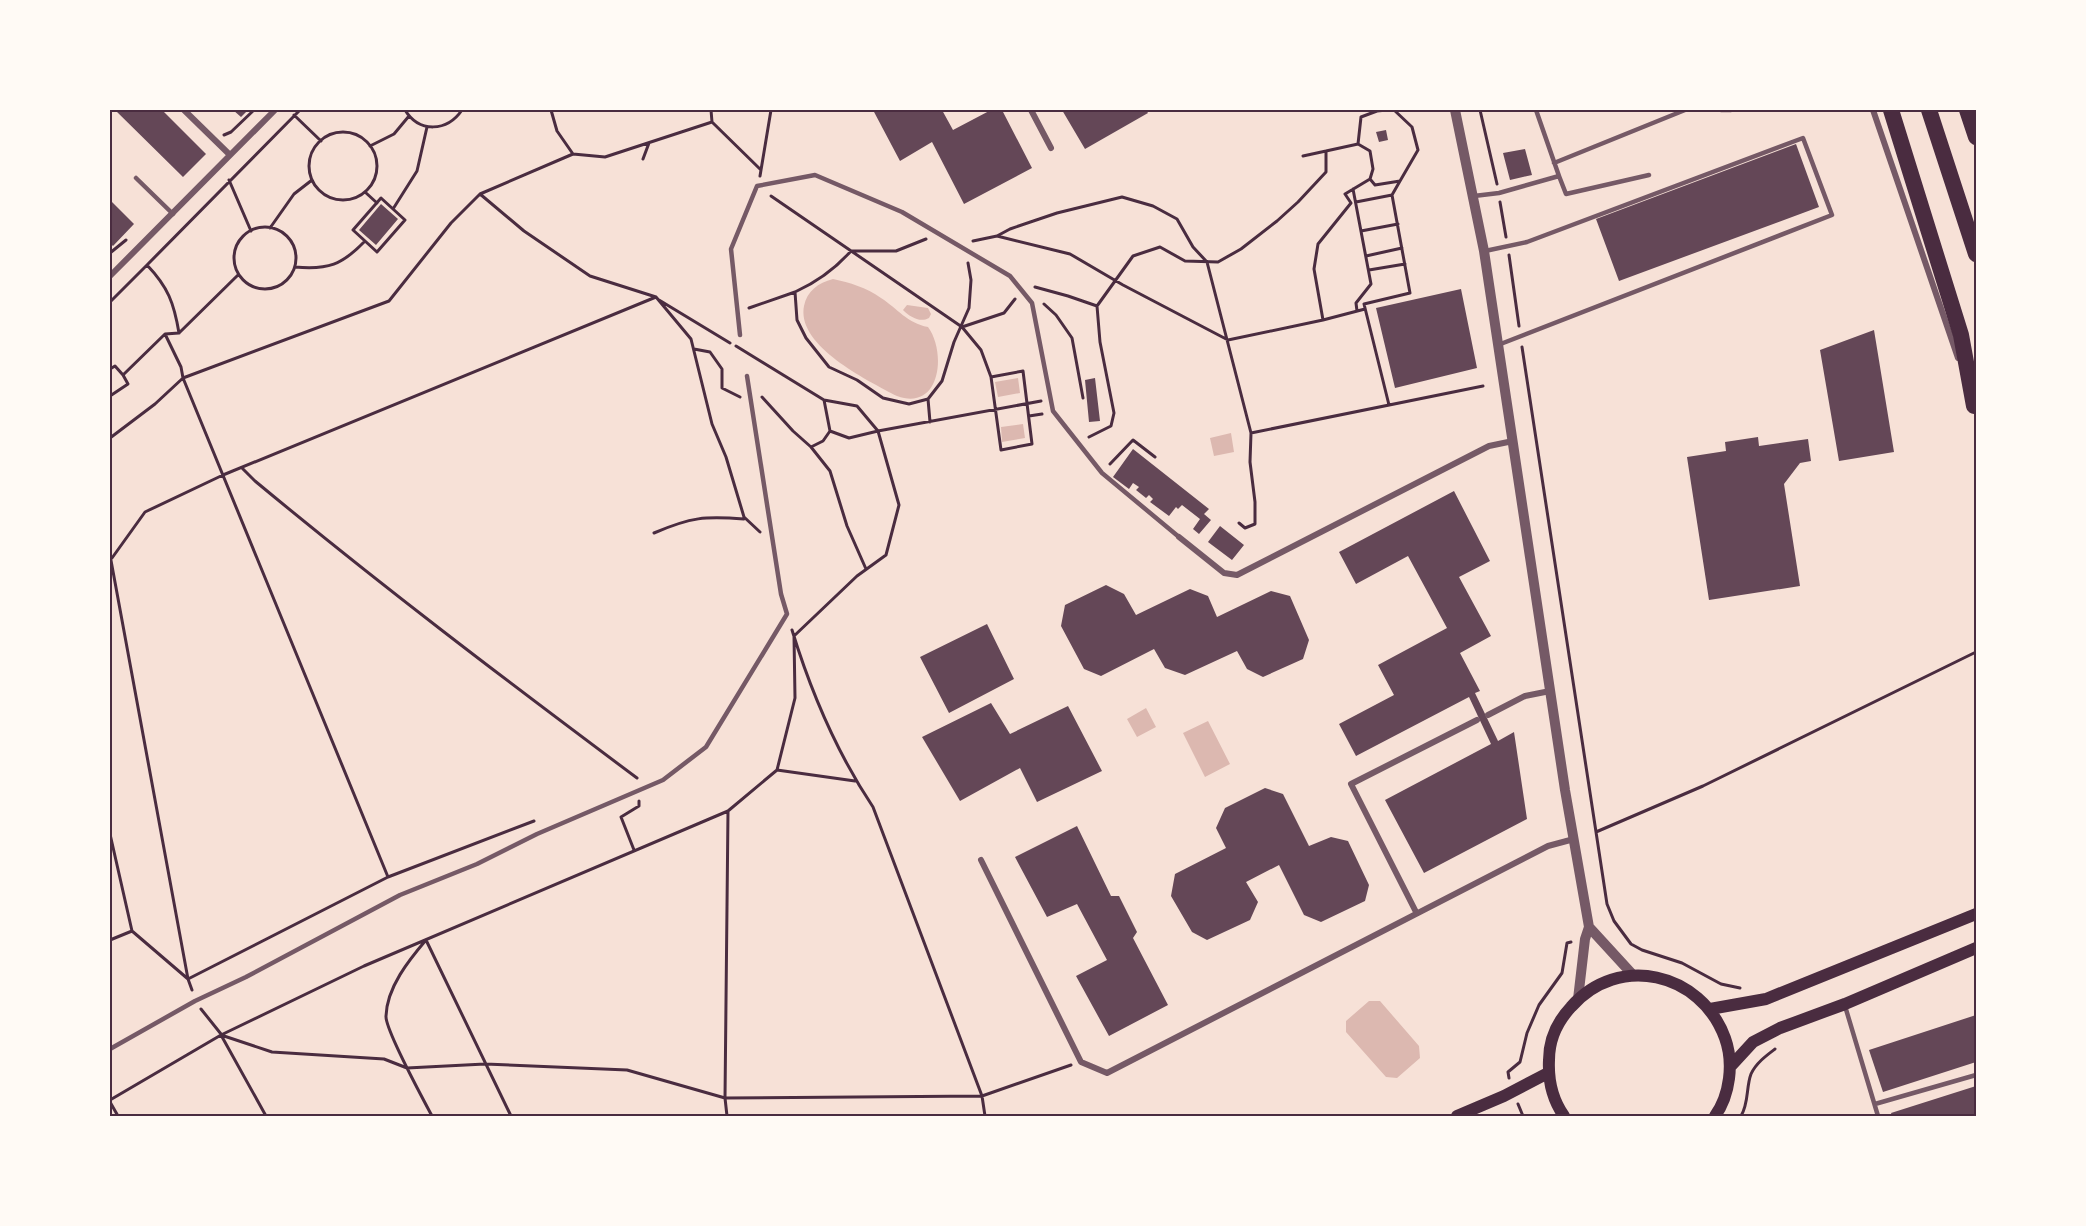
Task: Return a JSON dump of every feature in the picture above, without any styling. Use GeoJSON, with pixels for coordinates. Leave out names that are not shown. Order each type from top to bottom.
{"type":"FeatureCollection","features":[{"type":"Feature","properties":{"kind":"highway"},"geometry":{"type":"LineString","coordinates":[[1891,110],[1961,335],[1975,409]]}},
{"type":"Feature","properties":{"kind":"highway"},"geometry":{"type":"LineString","coordinates":[[1929,110],[1977,254]]}},
{"type":"Feature","properties":{"kind":"highway"},"geometry":{"type":"LineString","coordinates":[[1967,110],[1977,137]]}},
{"type":"Feature","properties":{"kind":"main road"},"geometry":{"type":"LineString","coordinates":[[1710,1009],[1766,999],[1977,914]]}},
{"type":"Feature","properties":{"kind":"main road"},"geometry":{"type":"LineString","coordinates":[[1730,1067],[1753,1042],[1780,1028],[1845,1004],[1977,948]]}},
{"type":"Feature","properties":{"kind":"main road"},"geometry":{"type":"LineString","coordinates":[[1564,1116],[1551,1091],[1548,1073],[1549,1052],[1557,1026],[1578,999],[1594,987],[1613,979],[1633,975],[1655,976],[1675,983],[1694,994],[1710,1009],[1721,1026],[1728,1046],[1730,1067],[1726,1092],[1715,1116]]}},
{"type":"Feature","properties":{"kind":"main road"},"geometry":{"type":"LineString","coordinates":[[1457,1116],[1548,1073]]}},
{"type":"Feature","properties":{"kind":"street"},"geometry":{"type":"LineString","coordinates":[[184,110],[230,155]]}},
{"type":"Feature","properties":{"kind":"street"},"geometry":{"type":"LineString","coordinates":[[111,271],[173,213],[275,110]]}},
{"type":"Feature","properties":{"kind":"street"},"geometry":{"type":"LineString","coordinates":[[1031,110],[1051,148]]}},
{"type":"Feature","properties":{"kind":"street"},"geometry":{"type":"LineString","coordinates":[[1455,110],[1485,251],[1550,691],[1589,927],[1585,939],[1578,999]]}},
{"type":"Feature","properties":{"kind":"street"},"geometry":{"type":"LineString","coordinates":[[1873,110],[1975,409]]}},
{"type":"Feature","properties":{"kind":"street"},"geometry":{"type":"LineString","coordinates":[[1179,537],[1224,573],[1236,575],[1489,446],[1513,441]]}},
{"type":"Feature","properties":{"kind":"street"},"geometry":{"type":"LineString","coordinates":[[1488,715],[1525,696],[1550,691]]}},
{"type":"Feature","properties":{"kind":"street"},"geometry":{"type":"LineString","coordinates":[[1416,912],[1351,784],[1477,720]]}},
{"type":"Feature","properties":{"kind":"street"},"geometry":{"type":"LineString","coordinates":[[981,860],[1081,1062],[1107,1073],[1416,912],[1548,846],[1574,839]]}},
{"type":"Feature","properties":{"kind":"street"},"geometry":{"type":"LineString","coordinates":[[1589,927],[1633,975]]}},
{"type":"Feature","properties":{"kind":"lane"},"geometry":{"type":"LineString","coordinates":[[1536,110],[1566,195],[1649,175]]}},
{"type":"Feature","properties":{"kind":"lane"},"geometry":{"type":"LineString","coordinates":[[1554,163],[1685,110]]}},
{"type":"Feature","properties":{"kind":"lane"},"geometry":{"type":"LineString","coordinates":[[1721,110],[1731,110]]}},
{"type":"Feature","properties":{"kind":"lane"},"geometry":{"type":"LineString","coordinates":[[1485,251],[1527,242],[1803,138],[1832,215],[1498,345]]}},
{"type":"Feature","properties":{"kind":"lane"},"geometry":{"type":"LineString","coordinates":[[740,334],[731,249],[757,186],[815,175],[902,212],[1010,276],[1032,303],[1053,411],[1102,473],[1179,537]]}},
{"type":"Feature","properties":{"kind":"lane"},"geometry":{"type":"LineString","coordinates":[[1474,196],[1499,193],[1559,176]]}},
{"type":"Feature","properties":{"kind":"lane"},"geometry":{"type":"LineString","coordinates":[[136,178],[173,213]]}},
{"type":"Feature","properties":{"kind":"lane"},"geometry":{"type":"LineString","coordinates":[[110,1049],[195,1001],[246,977],[400,895],[477,864],[537,834],[663,780],[706,747],[787,614],[781,594],[747,376]]}},
{"type":"Feature","properties":{"kind":"lane"},"geometry":{"type":"LineString","coordinates":[[1845,1004],[1878,1116]]}},
{"type":"Feature","properties":{"kind":"lane"},"geometry":{"type":"LineString","coordinates":[[1875,1104],[1977,1075]]}},
{"type":"Feature","properties":{"kind":"path"},"geometry":{"type":"LineString","coordinates":[[217,142],[254,110]]}},
{"type":"Feature","properties":{"kind":"path"},"geometry":{"type":"LineString","coordinates":[[110,302],[300,110]]}},
{"type":"Feature","properties":{"kind":"path"},"geometry":{"type":"LineString","coordinates":[[405,110],[414,121],[427,127],[438,128],[456,118],[462,110]]}},
{"type":"Feature","properties":{"kind":"path"},"geometry":{"type":"LineString","coordinates":[[551,110],[556,131],[573,154]]}},
{"type":"Feature","properties":{"kind":"path"},"geometry":{"type":"LineString","coordinates":[[711,110],[712,122],[761,170]]}},
{"type":"Feature","properties":{"kind":"path"},"geometry":{"type":"LineString","coordinates":[[771,110],[757,186],[962,327],[981,350],[991,377],[1001,450],[1032,444],[1023,371],[991,377]]}},
{"type":"Feature","properties":{"kind":"path"},"geometry":{"type":"LineString","coordinates":[[1358,144],[1361,117],[1387,110]]}},
{"type":"Feature","properties":{"kind":"path"},"geometry":{"type":"LineString","coordinates":[[1389,405],[1364,304],[1410,293],[1392,195],[1418,150],[1412,127],[1394,110]]}},
{"type":"Feature","properties":{"kind":"path"},"geometry":{"type":"LineString","coordinates":[[1480,110],[1499,193],[1607,904],[1619,931],[1631,944],[1682,963],[1721,984],[1746,989]]}},
{"type":"Feature","properties":{"kind":"path"},"geometry":{"type":"LineString","coordinates":[[294,115],[321,141]]}},
{"type":"Feature","properties":{"kind":"path"},"geometry":{"type":"LineString","coordinates":[[370,146],[394,134],[409,116]]}},
{"type":"Feature","properties":{"kind":"path"},"geometry":{"type":"LineString","coordinates":[[110,438],[155,404],[183,378],[389,301],[451,224],[480,194],[573,154],[605,157],[712,122]]}},
{"type":"Feature","properties":{"kind":"path"},"geometry":{"type":"LineString","coordinates":[[393,208],[402,198],[417,171],[427,127]]}},
{"type":"Feature","properties":{"kind":"path"},"geometry":{"type":"LineString","coordinates":[[345,132],[356,135],[370,146],[376,160],[377,171],[374,181],[365,192],[348,200],[337,200],[318,190],[309,169],[310,157],[321,141],[333,134],[345,132]]}},
{"type":"Feature","properties":{"kind":"path"},"geometry":{"type":"LineString","coordinates":[[643,159],[649,143]]}},
{"type":"Feature","properties":{"kind":"path"},"geometry":{"type":"LineString","coordinates":[[1303,156],[1358,144],[1370,151],[1373,169],[1370,179],[1345,194],[1351,203],[1317,244],[1314,269],[1323,320]]}},
{"type":"Feature","properties":{"kind":"path"},"geometry":{"type":"LineString","coordinates":[[1075,441],[1095,436],[1111,426],[1114,413],[1100,342],[1097,306],[1133,256],[1160,247],[1185,261],[1218,262],[1241,249],[1298,202],[1326,172],[1326,151]]}},
{"type":"Feature","properties":{"kind":"path"},"geometry":{"type":"LineString","coordinates":[[1370,179],[1375,185],[1400,181]]}},
{"type":"Feature","properties":{"kind":"path"},"geometry":{"type":"LineString","coordinates":[[229,180],[251,231]]}},
{"type":"Feature","properties":{"kind":"path"},"geometry":{"type":"LineString","coordinates":[[270,228],[294,194],[312,180]]}},
{"type":"Feature","properties":{"kind":"path"},"geometry":{"type":"LineString","coordinates":[[1353,189],[1371,284],[1356,303],[1357,311]]}},
{"type":"Feature","properties":{"kind":"path"},"geometry":{"type":"LineString","coordinates":[[365,192],[377,203]]}},
{"type":"Feature","properties":{"kind":"path"},"geometry":{"type":"LineString","coordinates":[[118,1116],[110,1101],[221,1035],[364,966],[728,811],[777,770],[795,698],[794,636],[866,569],[886,555],[899,505],[878,431],[857,406],[824,400],[656,297],[590,276],[524,231],[480,194]]}},
{"type":"Feature","properties":{"kind":"path"},"geometry":{"type":"LineString","coordinates":[[1355,202],[1392,195]]}},
{"type":"Feature","properties":{"kind":"path"},"geometry":{"type":"LineString","coordinates":[[381,198],[393,208],[405,220],[378,252],[353,230],[381,198]]}},
{"type":"Feature","properties":{"kind":"path"},"geometry":{"type":"LineString","coordinates":[[957,244],[997,236],[1010,228],[1058,213],[1122,198],[1153,206],[1177,219],[1192,247],[1207,262],[1251,433],[1250,462],[1256,502],[1256,524],[1245,528],[1239,523]]}},
{"type":"Feature","properties":{"kind":"path"},"geometry":{"type":"LineString","coordinates":[[1361,231],[1398,224]]}},
{"type":"Feature","properties":{"kind":"path"},"geometry":{"type":"LineString","coordinates":[[270,228],[286,236],[291,242],[296,259],[295,267],[283,284],[264,290],[245,283],[238,275],[235,267],[235,250],[243,236],[251,231],[270,228]]}},
{"type":"Feature","properties":{"kind":"path"},"geometry":{"type":"LineString","coordinates":[[737,311],[795,292],[838,266],[851,251],[896,251],[938,233]]}},
{"type":"Feature","properties":{"kind":"path"},"geometry":{"type":"LineString","coordinates":[[110,251],[117,249],[132,234]]}},
{"type":"Feature","properties":{"kind":"path"},"geometry":{"type":"LineString","coordinates":[[997,236],[1071,254],[1228,340],[1365,309]]}},
{"type":"Feature","properties":{"kind":"path"},"geometry":{"type":"LineString","coordinates":[[295,267],[315,269],[332,266],[350,257],[365,241]]}},
{"type":"Feature","properties":{"kind":"path"},"geometry":{"type":"LineString","coordinates":[[795,292],[797,320],[806,338],[829,367],[857,380],[883,398],[909,404],[927,399],[942,381],[954,342],[969,308],[971,280],[965,249]]}},
{"type":"Feature","properties":{"kind":"path"},"geometry":{"type":"LineString","coordinates":[[1366,256],[1402,249]]}},
{"type":"Feature","properties":{"kind":"path"},"geometry":{"type":"LineString","coordinates":[[1369,270],[1405,264]]}},
{"type":"Feature","properties":{"kind":"path"},"geometry":{"type":"LineString","coordinates":[[147,265],[160,278],[170,294],[179,333]]}},
{"type":"Feature","properties":{"kind":"path"},"geometry":{"type":"LineString","coordinates":[[123,375],[165,334],[179,333],[238,275]]}},
{"type":"Feature","properties":{"kind":"path"},"geometry":{"type":"LineString","coordinates":[[962,327],[1004,313],[1016,299],[1018,286],[1026,285],[1097,306]]}},
{"type":"Feature","properties":{"kind":"path"},"geometry":{"type":"LineString","coordinates":[[656,297],[691,339],[712,424],[726,457],[746,519],[774,546]]}},
{"type":"Feature","properties":{"kind":"path"},"geometry":{"type":"LineString","coordinates":[[188,979],[111,556],[145,512],[223,475],[656,297]]}},
{"type":"Feature","properties":{"kind":"path"},"geometry":{"type":"LineString","coordinates":[[1043,303],[1056,315],[1072,338],[1083,398]]}},
{"type":"Feature","properties":{"kind":"path"},"geometry":{"type":"LineString","coordinates":[[165,334],[181,367],[183,378],[388,878]]}},
{"type":"Feature","properties":{"kind":"path"},"geometry":{"type":"LineString","coordinates":[[694,348],[710,352],[722,369],[722,388],[738,397],[751,398]]}},
{"type":"Feature","properties":{"kind":"path"},"geometry":{"type":"LineString","coordinates":[[110,369],[115,366],[128,384],[110,396]]}},
{"type":"Feature","properties":{"kind":"path"},"geometry":{"type":"LineString","coordinates":[[748,383],[811,447],[830,471],[847,526],[866,569]]}},
{"type":"Feature","properties":{"kind":"path"},"geometry":{"type":"LineString","coordinates":[[1251,433],[1483,386]]}},
{"type":"Feature","properties":{"kind":"path"},"geometry":{"type":"LineString","coordinates":[[927,399],[930,422]]}},
{"type":"Feature","properties":{"kind":"path"},"geometry":{"type":"LineString","coordinates":[[811,447],[823,441],[830,431],[824,400]]}},
{"type":"Feature","properties":{"kind":"path"},"geometry":{"type":"LineString","coordinates":[[830,431],[849,438],[1028,404]]}},
{"type":"Feature","properties":{"kind":"path"},"geometry":{"type":"LineString","coordinates":[[1102,473],[1133,440],[1155,457]]}},
{"type":"Feature","properties":{"kind":"path"},"geometry":{"type":"LineString","coordinates":[[242,468],[255,482],[342,554],[639,780],[628,784]]}},
{"type":"Feature","properties":{"kind":"path"},"geometry":{"type":"LineString","coordinates":[[654,533],[678,522],[706,516],[746,519]]}},
{"type":"Feature","properties":{"kind":"path"},"geometry":{"type":"LineString","coordinates":[[787,614],[822,712],[856,781],[873,807],[982,1096],[986,1116]]}},
{"type":"Feature","properties":{"kind":"path"},"geometry":{"type":"LineString","coordinates":[[1596,832],[1703,786],[1977,652]]}},
{"type":"Feature","properties":{"kind":"path"},"geometry":{"type":"LineString","coordinates":[[777,770],[856,781]]}},
{"type":"Feature","properties":{"kind":"path"},"geometry":{"type":"LineString","coordinates":[[634,850],[621,818],[639,806],[639,791]]}},
{"type":"Feature","properties":{"kind":"path"},"geometry":{"type":"LineString","coordinates":[[727,1116],[725,1098],[728,811]]}},
{"type":"Feature","properties":{"kind":"path"},"geometry":{"type":"LineString","coordinates":[[188,979],[388,878],[541,818]]}},
{"type":"Feature","properties":{"kind":"path"},"geometry":{"type":"LineString","coordinates":[[110,834],[132,931],[188,979]]}},
{"type":"Feature","properties":{"kind":"path"},"geometry":{"type":"LineString","coordinates":[[110,940],[132,931]]}},
{"type":"Feature","properties":{"kind":"path"},"geometry":{"type":"LineString","coordinates":[[426,940],[511,1116]]}},
{"type":"Feature","properties":{"kind":"path"},"geometry":{"type":"LineString","coordinates":[[426,940],[406,964],[391,994],[385,1018],[432,1116]]}},
{"type":"Feature","properties":{"kind":"path"},"geometry":{"type":"LineString","coordinates":[[1523,1116],[1512,1092],[1508,1072],[1520,1062],[1527,1033],[1539,1005],[1562,973],[1568,943]]}},
{"type":"Feature","properties":{"kind":"path"},"geometry":{"type":"LineString","coordinates":[[221,1035],[272,1052],[384,1059],[407,1068],[484,1064],[627,1070],[725,1098],[982,1096],[1081,1062]]}},
{"type":"Feature","properties":{"kind":"path"},"geometry":{"type":"LineString","coordinates":[[221,1035],[266,1116]]}},
{"type":"Feature","properties":{"kind":"shaded area"},"geometry":{"type":"Polygon","coordinates":[[[833,279],[870,291],[908,319],[928,327],[934,338],[938,364],[931,388],[923,396],[911,399],[897,396],[837,360],[811,335],[805,321],[805,301],[814,288],[833,279]]]}},
{"type":"Feature","properties":{"kind":"shaded area"},"geometry":{"type":"Polygon","coordinates":[[[907,305],[928,308],[931,314],[929,318],[922,320],[915,318],[903,310],[907,305]]]}},
{"type":"Feature","properties":{"kind":"shaded area"},"geometry":{"type":"Polygon","coordinates":[[[1018,378],[1020,393],[998,397],[995,382],[1018,378]]]}},
{"type":"Feature","properties":{"kind":"shaded area"},"geometry":{"type":"Polygon","coordinates":[[[1023,424],[1025,438],[1002,442],[1001,427],[1023,424]]]}},
{"type":"Feature","properties":{"kind":"shaded area"},"geometry":{"type":"Polygon","coordinates":[[[1231,433],[1234,452],[1214,456],[1210,438],[1231,433]]]}},
{"type":"Feature","properties":{"kind":"shaded area"},"geometry":{"type":"Polygon","coordinates":[[[1146,708],[1156,727],[1137,737],[1127,719],[1146,708]]]}},
{"type":"Feature","properties":{"kind":"shaded area"},"geometry":{"type":"Polygon","coordinates":[[[1208,721],[1230,764],[1205,777],[1183,733],[1208,721]]]}},
{"type":"Feature","properties":{"kind":"shaded area"},"geometry":{"type":"Polygon","coordinates":[[[1369,1001],[1380,1001],[1419,1046],[1420,1058],[1397,1078],[1386,1077],[1346,1032],[1346,1021],[1369,1001]]]}},
{"type":"Feature","properties":{"kind":"building"},"geometry":{"type":"Polygon","coordinates":[[[115,110],[162,110],[206,154],[183,177],[115,110]]]}},
{"type":"Feature","properties":{"kind":"building"},"geometry":{"type":"Polygon","coordinates":[[[233,110],[248,110],[241,117],[233,110]]]}},
{"type":"Feature","properties":{"kind":"building"},"geometry":{"type":"Polygon","coordinates":[[[873,110],[942,110],[953,130],[991,110],[1002,110],[1032,168],[964,204],[932,142],[900,161],[873,110]]]}},
{"type":"Feature","properties":{"kind":"building"},"geometry":{"type":"Polygon","coordinates":[[[1062,110],[1146,110],[1148,113],[1085,149],[1062,110]]]}},
{"type":"Feature","properties":{"kind":"building"},"geometry":{"type":"Polygon","coordinates":[[[1386,130],[1388,140],[1379,142],[1376,132],[1386,130]]]}},
{"type":"Feature","properties":{"kind":"building"},"geometry":{"type":"Polygon","coordinates":[[[1796,144],[1819,207],[1619,281],[1596,219],[1796,144]]]}},
{"type":"Feature","properties":{"kind":"building"},"geometry":{"type":"Polygon","coordinates":[[[1525,149],[1532,175],[1510,180],[1503,153],[1525,149]]]}},
{"type":"Feature","properties":{"kind":"building"},"geometry":{"type":"Polygon","coordinates":[[[110,200],[134,224],[113,246],[110,243],[110,200]]]}},
{"type":"Feature","properties":{"kind":"building"},"geometry":{"type":"Polygon","coordinates":[[[381,204],[398,219],[376,245],[359,230],[381,204]]]}},
{"type":"Feature","properties":{"kind":"building"},"geometry":{"type":"Polygon","coordinates":[[[1461,289],[1477,368],[1395,388],[1376,308],[1461,289]]]}},
{"type":"Feature","properties":{"kind":"building"},"geometry":{"type":"Polygon","coordinates":[[[1874,330],[1894,452],[1839,461],[1820,350],[1874,330]]]}},
{"type":"Feature","properties":{"kind":"building"},"geometry":{"type":"Polygon","coordinates":[[[1095,378],[1100,421],[1089,422],[1085,380],[1095,378]]]}},
{"type":"Feature","properties":{"kind":"building"},"geometry":{"type":"Polygon","coordinates":[[[1758,437],[1759,446],[1808,439],[1811,461],[1800,463],[1784,484],[1800,586],[1709,600],[1687,457],[1726,451],[1725,442],[1758,437]]]}},
{"type":"Feature","properties":{"kind":"building"},"geometry":{"type":"Polygon","coordinates":[[[1133,449],[1209,509],[1204,514],[1211,520],[1199,534],[1193,529],[1200,519],[1182,505],[1178,509],[1176,507],[1169,516],[1150,502],[1153,499],[1149,495],[1146,498],[1136,490],[1139,487],[1133,483],[1129,489],[1113,477],[1133,449]]]}},
{"type":"Feature","properties":{"kind":"building"},"geometry":{"type":"Polygon","coordinates":[[[1454,491],[1490,561],[1459,577],[1491,636],[1460,653],[1480,691],[1475,693],[1498,741],[1514,732],[1527,819],[1424,873],[1385,800],[1491,744],[1469,697],[1356,756],[1339,724],[1394,695],[1378,665],[1447,628],[1408,556],[1356,584],[1339,552],[1454,491]]]}},
{"type":"Feature","properties":{"kind":"building"},"geometry":{"type":"Polygon","coordinates":[[[1220,526],[1244,545],[1232,560],[1208,542],[1220,526]]]}},
{"type":"Feature","properties":{"kind":"building"},"geometry":{"type":"Polygon","coordinates":[[[1106,585],[1124,594],[1136,615],[1190,589],[1208,596],[1217,617],[1271,591],[1290,596],[1309,640],[1303,659],[1263,677],[1247,669],[1237,651],[1185,675],[1165,668],[1154,649],[1101,676],[1084,669],[1061,626],[1065,605],[1106,585]]]}},
{"type":"Feature","properties":{"kind":"building"},"geometry":{"type":"Polygon","coordinates":[[[987,624],[1014,679],[949,713],[920,657],[987,624]]]}},
{"type":"Feature","properties":{"kind":"building"},"geometry":{"type":"Polygon","coordinates":[[[991,703],[1010,734],[1068,706],[1102,771],[1037,802],[1020,768],[960,801],[922,737],[991,703]]]}},
{"type":"Feature","properties":{"kind":"building"},"geometry":{"type":"Polygon","coordinates":[[[1265,788],[1283,794],[1309,846],[1331,837],[1348,841],[1369,885],[1365,901],[1321,922],[1304,915],[1279,865],[1246,882],[1258,902],[1250,920],[1207,940],[1192,932],[1171,896],[1175,874],[1226,848],[1216,828],[1225,808],[1265,788]]]}},
{"type":"Feature","properties":{"kind":"building"},"geometry":{"type":"Polygon","coordinates":[[[1077,826],[1111,896],[1119,896],[1137,932],[1133,938],[1168,1005],[1109,1036],[1076,976],[1107,960],[1077,904],[1047,917],[1015,857],[1077,826]]]}},
{"type":"Feature","properties":{"kind":"building"},"geometry":{"type":"Polygon","coordinates":[[[1976,1015],[1976,1062],[1883,1092],[1869,1050],[1976,1015]]]}},
{"type":"Feature","properties":{"kind":"building"},"geometry":{"type":"Polygon","coordinates":[[[1976,1086],[1976,1116],[1892,1116],[1891,1113],[1976,1086]]]}}]}
